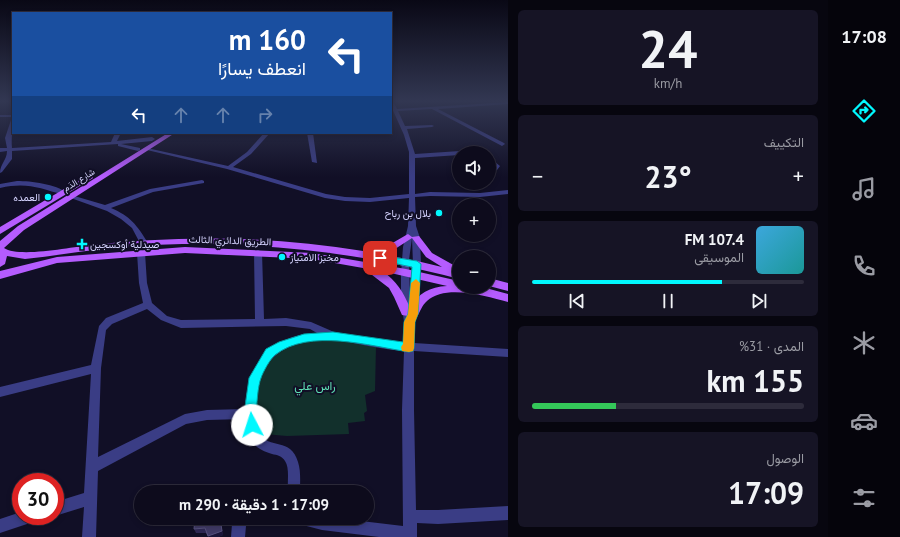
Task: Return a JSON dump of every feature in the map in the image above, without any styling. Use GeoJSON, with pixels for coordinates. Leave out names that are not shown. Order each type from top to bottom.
{"type":"FeatureCollection","features":[{"type":"Feature","properties":{"kind":"main road","name":"شارع الدَم"},"geometry":{"type":"LineString","coordinates":[[0,231],[138,149],[159,134]]}},
{"type":"Feature","properties":{"kind":"main road","name":"شارع الدَم"},"geometry":{"type":"LineString","coordinates":[[1,249],[7,238],[21,228],[149,149],[171,134]]}},
{"type":"Feature","properties":{"kind":"main road"},"geometry":{"type":"LineString","coordinates":[[353,257],[392,247],[412,237],[429,255],[452,268]]}},
{"type":"Feature","properties":{"kind":"main road","name":"الطريق الدائري الثالث"},"geometry":{"type":"LineString","coordinates":[[0,275],[57,260],[195,241],[272,244],[312,252],[353,257],[406,267],[452,283]]}},
{"type":"Feature","properties":{"kind":"main road","name":"الطريق الدائري الثالث"},"geometry":{"type":"LineString","coordinates":[[1,249],[25,256],[143,248],[258,252],[312,252]]}},
{"type":"Feature","properties":{"kind":"main road"},"geometry":{"type":"LineString","coordinates":[[0,264],[1,249]]}},
{"type":"Feature","properties":{"kind":"main road"},"geometry":{"type":"LineString","coordinates":[[353,257],[394,285],[410,316]]}},
{"type":"Feature","properties":{"kind":"main road","name":"الطريق الدائري الثالث"},"geometry":{"type":"LineString","coordinates":[[416,270],[452,274]]}},
{"type":"Feature","properties":{"kind":"main road"},"geometry":{"type":"LineString","coordinates":[[496,284],[508,287]]}},
{"type":"Feature","properties":{"kind":"main road"},"geometry":{"type":"LineString","coordinates":[[410,316],[420,300],[432,292],[452,290]]}},
{"type":"Feature","properties":{"kind":"main road"},"geometry":{"type":"LineString","coordinates":[[492,294],[508,298]]}},
{"type":"Feature","properties":{"kind":"street"},"geometry":{"type":"LineString","coordinates":[[0,171],[9,159],[10,149],[8,138],[12,126]]}},
{"type":"Feature","properties":{"kind":"street"},"geometry":{"type":"LineString","coordinates":[[336,525],[410,536],[409,348],[410,316],[416,270],[412,237],[413,156],[404,128],[431,126]]}},
{"type":"Feature","properties":{"kind":"street"},"geometry":{"type":"LineString","coordinates":[[470,126],[502,144]]}},
{"type":"Feature","properties":{"kind":"street"},"geometry":{"type":"LineString","coordinates":[[113,143],[118,134]]}},
{"type":"Feature","properties":{"kind":"street"},"geometry":{"type":"LineString","coordinates":[[229,168],[249,153],[267,134]]}},
{"type":"Feature","properties":{"kind":"street"},"geometry":{"type":"LineString","coordinates":[[310,134],[315,162]]}},
{"type":"Feature","properties":{"kind":"street"},"geometry":{"type":"LineString","coordinates":[[0,150],[152,139]]}},
{"type":"Feature","properties":{"kind":"street"},"geometry":{"type":"LineString","coordinates":[[113,143],[138,149]]}},
{"type":"Feature","properties":{"kind":"street"},"geometry":{"type":"LineString","coordinates":[[149,149],[229,168],[338,199],[370,200],[437,194],[480,195],[508,192]]}},
{"type":"Feature","properties":{"kind":"street"},"geometry":{"type":"LineString","coordinates":[[413,156],[452,154]]}},
{"type":"Feature","properties":{"kind":"street"},"geometry":{"type":"LineString","coordinates":[[104,208],[152,190],[202,182]]}},
{"type":"Feature","properties":{"kind":"street"},"geometry":{"type":"LineString","coordinates":[[0,186],[18,183],[33,183],[64,193]]}},
{"type":"Feature","properties":{"kind":"street"},"geometry":{"type":"LineString","coordinates":[[71,197],[104,208],[129,222],[143,248],[143,283],[148,305],[164,318],[181,324],[260,322],[300,323],[317,328],[333,336]]}},
{"type":"Feature","properties":{"kind":"street"},"geometry":{"type":"LineString","coordinates":[[410,316],[406,267],[412,237]]}},
{"type":"Feature","properties":{"kind":"street"},"geometry":{"type":"LineString","coordinates":[[258,252],[260,322]]}},
{"type":"Feature","properties":{"kind":"street"},"geometry":{"type":"LineString","coordinates":[[89,537],[96,368],[100,335],[105,324],[109,321],[148,305]]}},
{"type":"Feature","properties":{"kind":"street"},"geometry":{"type":"LineString","coordinates":[[294,485],[293,462],[290,457],[286,452],[259,443],[254,436],[250,414],[255,378],[270,352],[287,343],[303,338],[333,336],[409,348],[508,353]]}},
{"type":"Feature","properties":{"kind":"street"},"geometry":{"type":"LineString","coordinates":[[0,392],[96,368]]}},
{"type":"Feature","properties":{"kind":"street"},"geometry":{"type":"LineString","coordinates":[[92,467],[185,419],[207,415],[250,414]]}},
{"type":"Feature","properties":{"kind":"street"},"geometry":{"type":"LineString","coordinates":[[64,506],[90,498]]}},
{"type":"Feature","properties":{"kind":"street"},"geometry":{"type":"LineString","coordinates":[[410,516],[438,517],[508,513]]}},
{"type":"Feature","properties":{"kind":"street"},"geometry":{"type":"LineString","coordinates":[[0,526],[12,522]]}},
{"type":"Feature","properties":{"kind":"street"},"geometry":{"type":"LineString","coordinates":[[238,537],[240,525]]}},
{"type":"Feature","properties":{"kind":"green space","name":"راس علي"},"geometry":{"type":"Polygon","coordinates":[[[324,338],[376,346],[375,391],[365,395],[367,411],[364,413],[365,421],[348,423],[349,434],[287,436],[264,434],[260,426],[254,394],[260,370],[285,344],[324,338]]]}},
{"type":"Feature","properties":{"kind":"building"},"geometry":{"type":"Polygon","coordinates":[[[194,525],[221,525],[222,531],[208,536],[205,528],[194,529],[194,525]]]}},
{"type":"Feature","properties":{"kind":"slow traffic"},"geometry":{"type":"LineString","coordinates":[[406,347],[409,348],[409,322],[413,314],[416,283]]}},
{"type":"Feature","properties":{"kind":"place","name":"العمده"},"geometry":{"type":"Point","coordinates":[48,197]}},
{"type":"Feature","properties":{"kind":"place","name":"بلال بن رباح"},"geometry":{"type":"Point","coordinates":[439,213]}},
{"type":"Feature","properties":{"kind":"place","name":"صيدلية أوكسجين"},"geometry":{"type":"Point","coordinates":[82,244]}},
{"type":"Feature","properties":{"kind":"place","name":"مخبز اﻻمتياز"},"geometry":{"type":"Point","coordinates":[282,257]}},
{"type":"Feature","properties":{"kind":"route"},"geometry":{"type":"LineString","coordinates":[[252,425],[250,414],[253,385],[257,372],[270,352],[283,345],[304,338],[333,336],[382,345],[409,348],[409,322],[413,314],[417,264],[380,258]]}}]}
